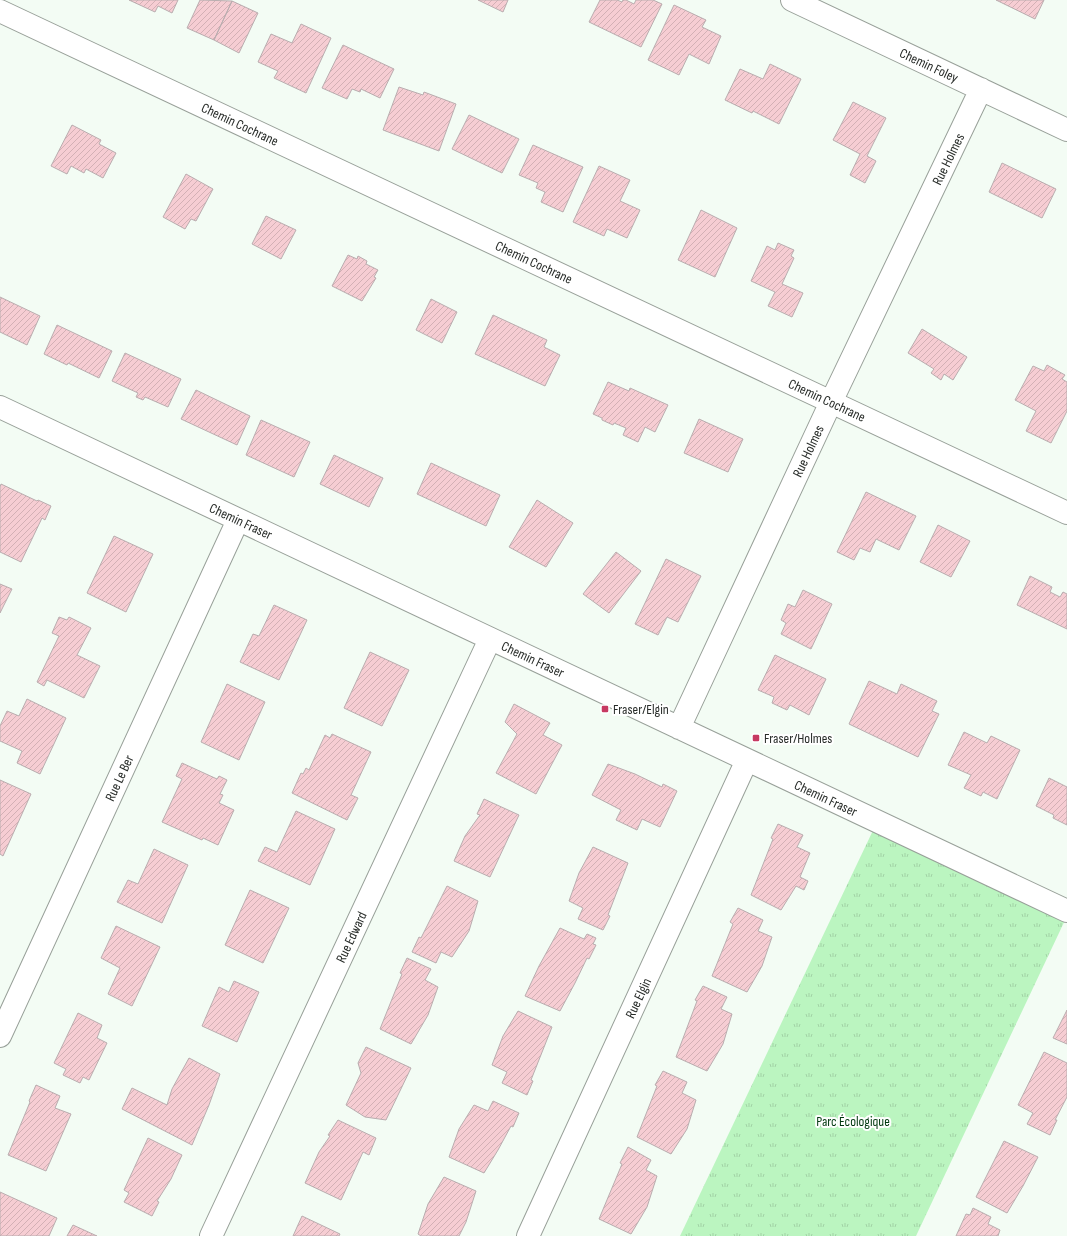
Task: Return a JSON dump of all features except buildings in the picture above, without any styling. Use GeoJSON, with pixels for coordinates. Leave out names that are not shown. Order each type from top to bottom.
{"type":"FeatureCollection","features":[{"type":"Feature","properties":{"kind":"street","name":"Chemin Foley"},"geometry":{"type":"LineString","coordinates":[[792,0],[1067,130]]}},
{"type":"Feature","properties":{"kind":"street","name":"Chemin Cochrane"},"geometry":{"type":"LineString","coordinates":[[0,11],[1067,513]]}},
{"type":"Feature","properties":{"kind":"street","name":"Rue Holmes"},"geometry":{"type":"LineString","coordinates":[[679,728],[831,402],[981,89]]}},
{"type":"Feature","properties":{"kind":"street","name":"Chemin Fraser"},"geometry":{"type":"LineString","coordinates":[[0,407],[1067,911]]}},
{"type":"Feature","properties":{"kind":"street","name":"Rue Le Ber"},"geometry":{"type":"LineString","coordinates":[[0,1036],[238,520]]}},
{"type":"Feature","properties":{"kind":"street","name":"Rue Edward"},"geometry":{"type":"LineString","coordinates":[[212,1236],[490,639]]}},
{"type":"Feature","properties":{"kind":"street","name":"Rue Elgin"},"geometry":{"type":"LineString","coordinates":[[528,1236],[747,760]]}},
{"type":"Feature","properties":{"kind":"green space","name":"Parc Écologique"},"geometry":{"type":"Polygon","coordinates":[[[877,822],[1067,916],[916,1236],[680,1236],[877,822]]]}},
{"type":"Feature","properties":{"kind":"place","name":"Fraser/Elgin"},"geometry":{"type":"Point","coordinates":[605,709]}},
{"type":"Feature","properties":{"kind":"place","name":"Fraser/Holmes"},"geometry":{"type":"Point","coordinates":[756,738]}}]}
